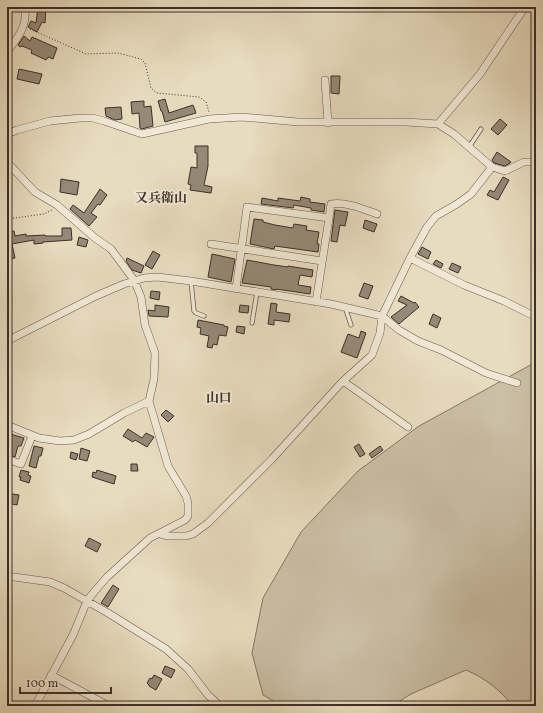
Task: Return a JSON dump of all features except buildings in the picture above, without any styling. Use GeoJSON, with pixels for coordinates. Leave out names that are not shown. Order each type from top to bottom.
{"type":"FeatureCollection","features":[{"type":"Feature","properties":{"kind":"street"},"geometry":{"type":"LineString","coordinates":[[7,51],[24,26],[26,18],[24,7]]}},
{"type":"Feature","properties":{"kind":"street"},"geometry":{"type":"LineString","coordinates":[[438,124],[480,74],[525,7]]}},
{"type":"Feature","properties":{"kind":"street"},"geometry":{"type":"LineString","coordinates":[[325,80],[328,122]]}},
{"type":"Feature","properties":{"kind":"street"},"geometry":{"type":"LineString","coordinates":[[7,134],[50,121],[80,118],[92,118],[104,121],[142,134],[209,119],[242,117],[298,122],[406,122],[438,124],[454,134],[492,167],[505,171],[524,162],[536,162]]}},
{"type":"Feature","properties":{"kind":"street"},"geometry":{"type":"LineString","coordinates":[[7,162],[30,187],[57,206],[95,238],[111,249],[134,280],[141,297],[145,325],[155,353],[154,379],[149,401],[168,466],[186,496],[189,511],[185,520],[150,538],[124,560],[107,577],[87,601],[73,635],[35,706]]}},
{"type":"Feature","properties":{"kind":"street"},"geometry":{"type":"LineString","coordinates":[[160,534],[168,536],[186,536],[193,534],[208,522],[272,459],[343,381],[372,355],[380,333],[382,316],[427,227],[436,216],[471,194],[492,167]]}},
{"type":"Feature","properties":{"kind":"street"},"geometry":{"type":"LineString","coordinates":[[316,302],[331,204],[341,203],[359,207],[377,214]]}},
{"type":"Feature","properties":{"kind":"street"},"geometry":{"type":"LineString","coordinates":[[236,289],[247,207],[329,218]]}},
{"type":"Feature","properties":{"kind":"street"},"geometry":{"type":"LineString","coordinates":[[211,244],[322,261]]}},
{"type":"Feature","properties":{"kind":"street"},"geometry":{"type":"LineString","coordinates":[[410,258],[464,285],[504,301],[536,317]]}},
{"type":"Feature","properties":{"kind":"street"},"geometry":{"type":"LineString","coordinates":[[7,341],[96,296],[134,280],[157,277],[191,281],[345,307],[382,316],[399,330],[418,341],[441,350],[486,373],[517,383]]}},
{"type":"Feature","properties":{"kind":"street"},"geometry":{"type":"LineString","coordinates":[[343,381],[408,427]]}},
{"type":"Feature","properties":{"kind":"street"},"geometry":{"type":"LineString","coordinates":[[7,425],[39,438],[60,441],[74,440],[89,434],[124,413],[149,401]]}},
{"type":"Feature","properties":{"kind":"street"},"geometry":{"type":"LineString","coordinates":[[7,459],[21,464],[32,436]]}},
{"type":"Feature","properties":{"kind":"street"},"geometry":{"type":"LineString","coordinates":[[7,576],[50,582],[87,601],[166,649],[188,669],[208,695],[219,705],[223,706]]}},
{"type":"Feature","properties":{"kind":"street"},"geometry":{"type":"LineString","coordinates":[[51,675],[110,706]]}},
{"type":"Feature","properties":{"kind":"lane"},"geometry":{"type":"LineString","coordinates":[[469,147],[481,129]]}},
{"type":"Feature","properties":{"kind":"lane"},"geometry":{"type":"LineString","coordinates":[[191,281],[194,310],[196,313],[204,316]]}},
{"type":"Feature","properties":{"kind":"lane"},"geometry":{"type":"LineString","coordinates":[[252,323],[257,292]]}},
{"type":"Feature","properties":{"kind":"lane"},"geometry":{"type":"LineString","coordinates":[[345,307],[351,325]]}},
{"type":"Feature","properties":{"kind":"path"},"geometry":{"type":"LineString","coordinates":[[24,26],[86,54],[118,53],[141,59],[144,63],[153,91],[157,93],[199,97],[204,99],[208,105],[209,119]]}},
{"type":"Feature","properties":{"kind":"path"},"geometry":{"type":"LineString","coordinates":[[7,219],[44,214],[50,212],[57,206]]}},
{"type":"Feature","properties":{"kind":"shaded area"},"geometry":{"type":"Polygon","coordinates":[[[71,7],[99,7],[93,11],[71,7]]]}},
{"type":"Feature","properties":{"kind":"shaded area"},"geometry":{"type":"Polygon","coordinates":[[[536,362],[536,706],[513,706],[492,685],[466,670],[411,694],[392,706],[282,706],[263,695],[252,653],[263,598],[301,532],[358,471],[419,426],[536,362]]]}},
{"type":"Feature","properties":{"kind":"district","name":"又兵衛山"},"geometry":{"type":"Point","coordinates":[161,197]}},
{"type":"Feature","properties":{"kind":"district","name":"山口"},"geometry":{"type":"Point","coordinates":[219,397]}}]}
